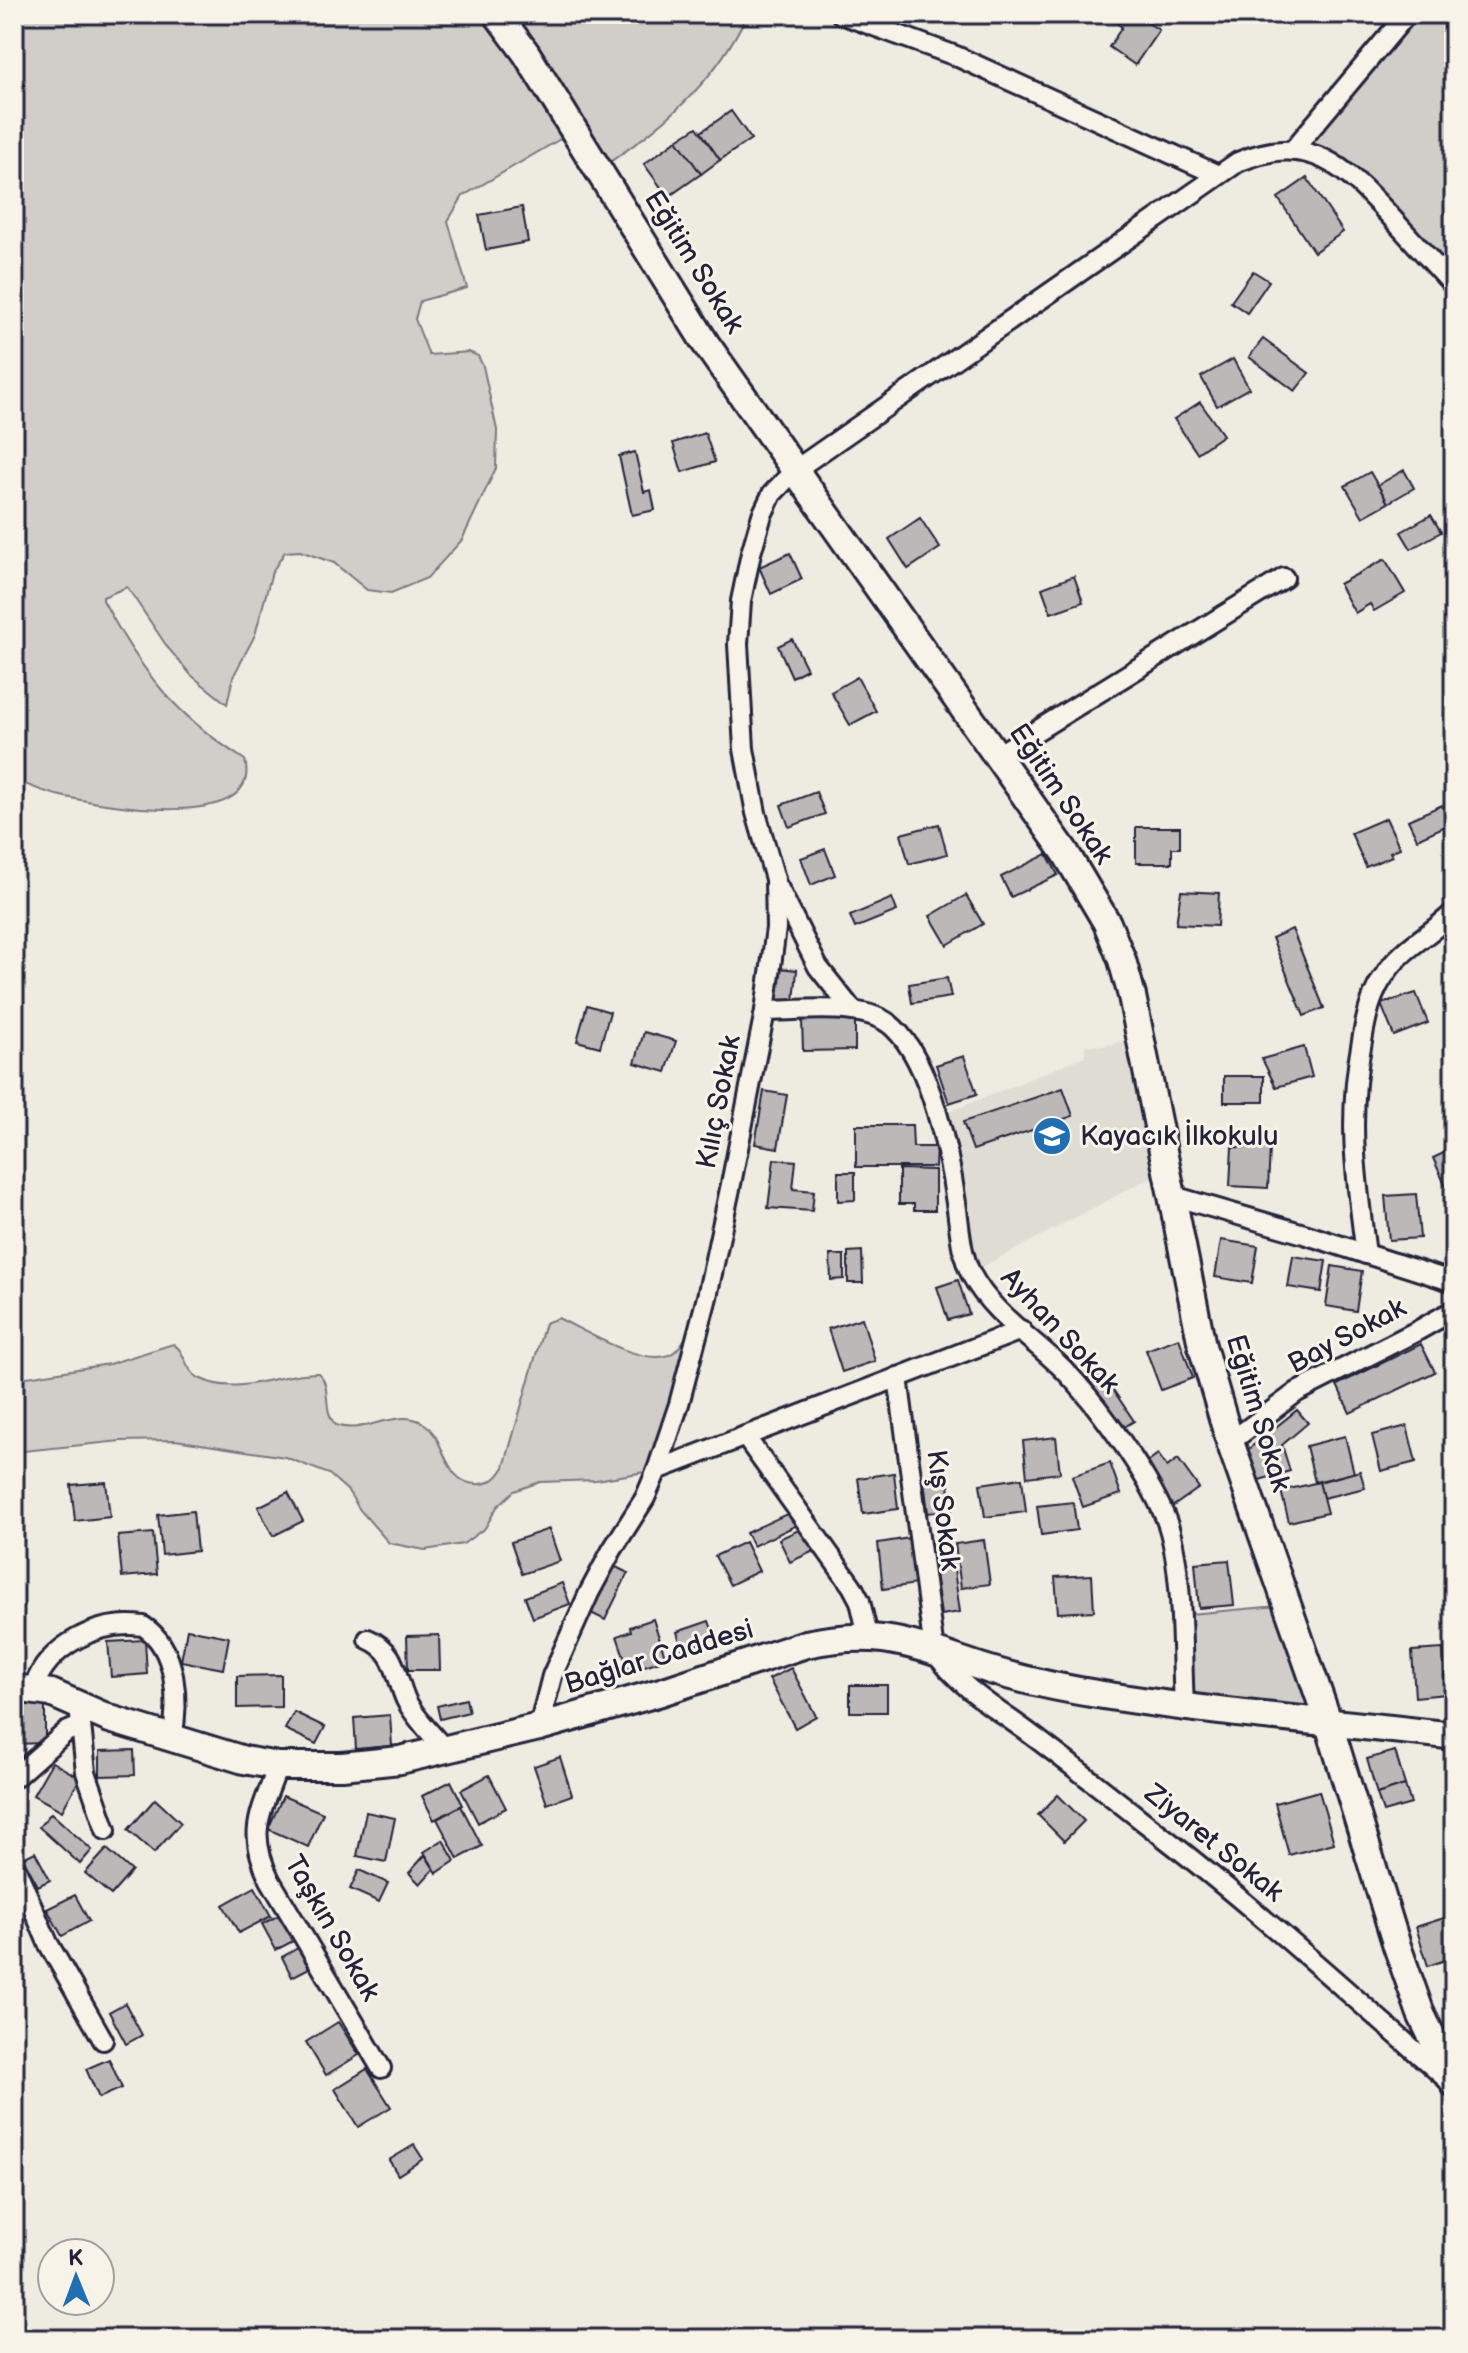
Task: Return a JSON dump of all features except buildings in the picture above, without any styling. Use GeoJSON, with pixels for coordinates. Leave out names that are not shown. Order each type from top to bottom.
{"type":"FeatureCollection","features":[{"type":"Feature","properties":{"kind":"street","name":"Eğitim Sokak"},"geometry":{"type":"LineString","coordinates":[[497,14],[526,53],[706,344],[1065,852],[1112,936],[1132,996],[1202,1346],[1230,1442],[1328,1721],[1397,1946],[1421,2014],[1454,2084]]}},
{"type":"Feature","properties":{"kind":"street"},"geometry":{"type":"LineString","coordinates":[[841,14],[956,56],[1218,175]]}},
{"type":"Feature","properties":{"kind":"street"},"geometry":{"type":"LineString","coordinates":[[1407,14],[1293,150],[1324,158],[1360,183],[1454,286]]}},
{"type":"Feature","properties":{"kind":"street","name":"Kılıç Sokak"},"geometry":{"type":"LineString","coordinates":[[539,1727],[552,1676],[589,1593],[645,1498],[679,1404],[707,1297],[765,1011],[776,928],[775,879],[756,813],[744,749],[738,644],[741,601],[751,553],[772,494],[795,470],[1218,175],[1253,155],[1293,150]]}},
{"type":"Feature","properties":{"kind":"street"},"geometry":{"type":"LineString","coordinates":[[1430,260],[1454,267]]}},
{"type":"Feature","properties":{"kind":"street"},"geometry":{"type":"LineString","coordinates":[[996,756],[1284,578]]}},
{"type":"Feature","properties":{"kind":"street"},"geometry":{"type":"LineString","coordinates":[[775,879],[818,967],[853,1011]]}},
{"type":"Feature","properties":{"kind":"street"},"geometry":{"type":"LineString","coordinates":[[1366,1254],[1352,1120],[1356,1071],[1370,1004],[1388,969],[1454,912]]}},
{"type":"Feature","properties":{"kind":"street","name":"Ayhan Sokak"},"geometry":{"type":"LineString","coordinates":[[765,1011],[853,1011],[869,1014],[892,1026],[902,1036],[916,1061],[949,1156],[967,1264],[979,1287],[993,1305],[1086,1394],[1137,1467],[1162,1512],[1171,1538],[1177,1578],[1184,1706]]}},
{"type":"Feature","properties":{"kind":"street"},"geometry":{"type":"LineString","coordinates":[[1173,1196],[1454,1282]]}},
{"type":"Feature","properties":{"kind":"street","name":"Bay Sokak"},"geometry":{"type":"LineString","coordinates":[[1230,1442],[1297,1392],[1454,1310]]}},
{"type":"Feature","properties":{"kind":"street"},"geometry":{"type":"LineString","coordinates":[[657,1470],[1021,1330]]}},
{"type":"Feature","properties":{"kind":"street","name":"Kış Sokak"},"geometry":{"type":"LineString","coordinates":[[898,1377],[934,1651]]}},
{"type":"Feature","properties":{"kind":"street"},"geometry":{"type":"LineString","coordinates":[[745,1436],[843,1570],[860,1601],[868,1636]]}},
{"type":"Feature","properties":{"kind":"street"},"geometry":{"type":"LineString","coordinates":[[23,1688],[74,1640],[115,1627],[143,1626],[156,1637],[171,1670],[176,1696],[172,1738]]}},
{"type":"Feature","properties":{"kind":"street","name":"Bağlar Caddesi"},"geometry":{"type":"LineString","coordinates":[[23,1688],[51,1693],[79,1716],[110,1719],[244,1760],[278,1766],[373,1764],[539,1727],[661,1692],[806,1644],[868,1636],[896,1640],[1006,1674],[1057,1686],[1184,1706],[1454,1736]]}},
{"type":"Feature","properties":{"kind":"street"},"geometry":{"type":"LineString","coordinates":[[368,1639],[387,1652],[399,1673],[405,1698],[445,1750]]}},
{"type":"Feature","properties":{"kind":"street","name":"Ziyaret Sokak"},"geometry":{"type":"LineString","coordinates":[[934,1651],[952,1675],[979,1698],[1075,1767],[1200,1865],[1454,2084]]}},
{"type":"Feature","properties":{"kind":"street"},"geometry":{"type":"LineString","coordinates":[[14,1778],[66,1732],[79,1716]]}},
{"type":"Feature","properties":{"kind":"street"},"geometry":{"type":"LineString","coordinates":[[79,1716],[86,1772],[106,1830]]}},
{"type":"Feature","properties":{"kind":"street","name":"Taşkın Sokak"},"geometry":{"type":"LineString","coordinates":[[278,1766],[257,1826],[256,1844],[260,1859],[381,2068]]}},
{"type":"Feature","properties":{"kind":"street"},"geometry":{"type":"LineString","coordinates":[[14,1864],[48,1943],[103,2040]]}},
{"type":"Feature","properties":{"kind":"shaded area"},"geometry":{"type":"Polygon","coordinates":[[[14,14],[747,14],[734,39],[703,83],[664,121],[598,170],[574,131],[463,196],[448,221],[467,288],[420,301],[415,319],[429,355],[469,352],[478,356],[497,430],[496,468],[462,540],[427,578],[391,593],[367,590],[334,563],[300,551],[285,552],[272,572],[255,635],[233,677],[227,704],[191,675],[168,648],[127,587],[103,597],[117,626],[162,690],[199,727],[245,760],[244,783],[229,798],[205,806],[174,809],[108,804],[55,795],[14,780],[14,14]]]}},
{"type":"Feature","properties":{"kind":"shaded area"},"geometry":{"type":"Polygon","coordinates":[[[1407,14],[1454,14],[1454,286],[1360,183],[1293,150],[1407,14]]]}},
{"type":"Feature","properties":{"kind":"shaded area","name":"Kayacık İlkokulu"},"geometry":{"type":"Polygon","coordinates":[[[1140,1037],[1167,1169],[971,1273],[937,1117],[1085,1056],[1085,1045],[1103,1046],[1140,1037]]]}},
{"type":"Feature","properties":{"kind":"shaded area"},"geometry":{"type":"Polygon","coordinates":[[[558,1318],[628,1351],[657,1357],[676,1350],[693,1326],[657,1470],[596,1480],[540,1482],[514,1491],[497,1507],[485,1528],[463,1544],[425,1550],[389,1543],[348,1491],[329,1474],[285,1457],[175,1440],[121,1441],[14,1452],[14,1379],[109,1364],[173,1344],[194,1375],[229,1386],[318,1373],[325,1384],[329,1412],[336,1425],[357,1427],[402,1418],[423,1423],[431,1430],[459,1478],[480,1484],[494,1479],[504,1467],[545,1323],[558,1318]]]}},
{"type":"Feature","properties":{"kind":"shaded area"},"geometry":{"type":"Polygon","coordinates":[[[1288,1605],[1328,1721],[1184,1706],[1179,1615],[1288,1605]]]}},
{"type":"Feature","properties":{"kind":"place","name":"Kayacık İlkokulu"},"geometry":{"type":"Point","coordinates":[1052,1136]}}]}
